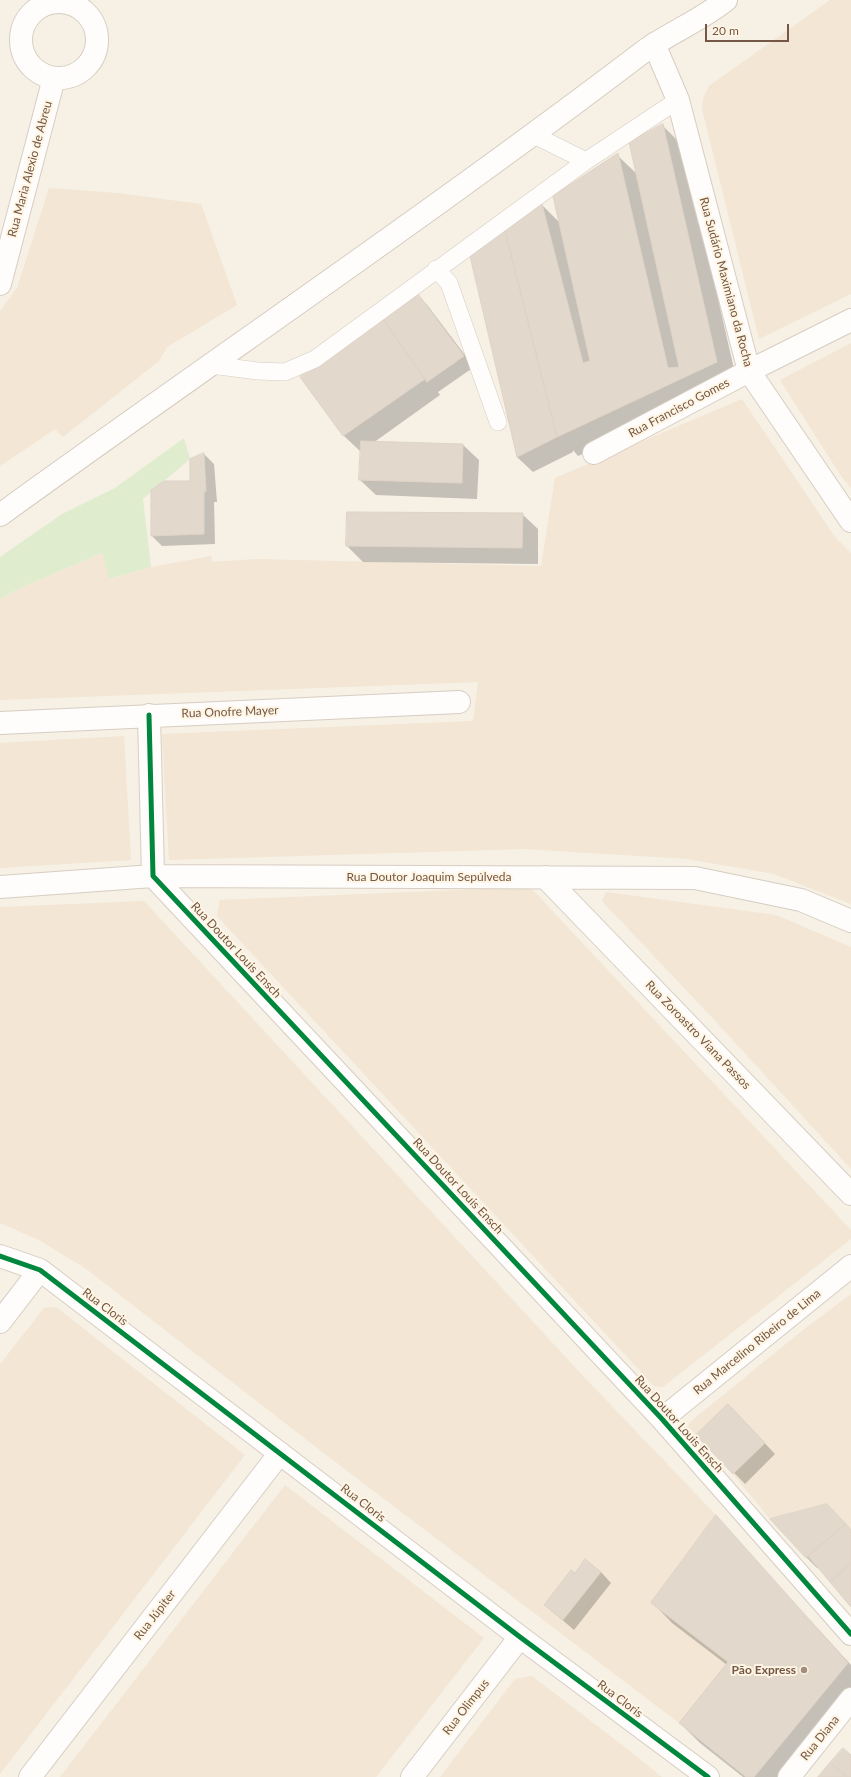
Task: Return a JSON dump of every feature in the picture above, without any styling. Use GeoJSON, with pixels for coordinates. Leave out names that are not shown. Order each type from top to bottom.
{"type":"FeatureCollection","features":[{"type":"Feature","properties":{"kind":"street"},"geometry":{"type":"LineString","coordinates":[[0,515],[534,135],[654,44],[716,4]]}},
{"type":"Feature","properties":{"kind":"street","name":"Rua Sudário Maximiano da Rocha"},"geometry":{"type":"LineString","coordinates":[[654,44],[678,100],[749,371],[851,521]]}},
{"type":"Feature","properties":{"kind":"street","name":"Rua Maria Alexio de Abreu"},"geometry":{"type":"LineString","coordinates":[[0,284],[54,78]]}},
{"type":"Feature","properties":{"kind":"street","name":"Rua Francisco Gomes"},"geometry":{"type":"LineString","coordinates":[[594,453],[749,371],[851,320]]}},
{"type":"Feature","properties":{"kind":"street","name":"Rua Onofre Mayer"},"geometry":{"type":"LineString","coordinates":[[0,723],[459,702]]}},
{"type":"Feature","properties":{"kind":"street"},"geometry":{"type":"LineString","coordinates":[[149,716],[153,876]]}},
{"type":"Feature","properties":{"kind":"street","name":"Rua Doutor Joaquim Sepúlveda"},"geometry":{"type":"LineString","coordinates":[[0,887],[153,876],[696,878],[801,900],[851,921]]}},
{"type":"Feature","properties":{"kind":"street","name":"Rua Doutor Louis Ensch"},"geometry":{"type":"LineString","coordinates":[[153,876],[662,1419],[851,1634]]}},
{"type":"Feature","properties":{"kind":"street","name":"Rua Zoroastro Viana Passos"},"geometry":{"type":"LineString","coordinates":[[545,877],[851,1194]]}},
{"type":"Feature","properties":{"kind":"street","name":"Rua Cloris"},"geometry":{"type":"LineString","coordinates":[[0,1256],[40,1270],[520,1637],[708,1777]]}},
{"type":"Feature","properties":{"kind":"street","name":"Rua Marcelino Ribeiro de Lima"},"geometry":{"type":"LineString","coordinates":[[662,1419],[851,1266]]}},
{"type":"Feature","properties":{"kind":"street"},"geometry":{"type":"LineString","coordinates":[[0,1322],[40,1270]]}},
{"type":"Feature","properties":{"kind":"street","name":"Rua Júpiter"},"geometry":{"type":"LineString","coordinates":[[30,1777],[280,1453]]}},
{"type":"Feature","properties":{"kind":"street","name":"Rua Olimpus"},"geometry":{"type":"LineString","coordinates":[[412,1777],[520,1637]]}},
{"type":"Feature","properties":{"kind":"street","name":"Rua Diana"},"geometry":{"type":"LineString","coordinates":[[789,1777],[851,1699]]}},
{"type":"Feature","properties":{"kind":"lane"},"geometry":{"type":"LineString","coordinates":[[211,365],[258,371],[285,372],[315,359],[436,269],[586,161],[678,100]]}},
{"type":"Feature","properties":{"kind":"lane"},"geometry":{"type":"LineString","coordinates":[[534,135],[586,161]]}},
{"type":"Feature","properties":{"kind":"lane"},"geometry":{"type":"LineString","coordinates":[[436,269],[449,283],[498,422]]}},
{"type":"Feature","properties":{"kind":"shaded area"},"geometry":{"type":"Polygon","coordinates":[[[830,0],[851,0],[851,294],[759,339],[702,109],[703,99],[709,86],[830,0]]]}},
{"type":"Feature","properties":{"kind":"shaded area"},"geometry":{"type":"Polygon","coordinates":[[[49,188],[118,193],[201,204],[237,305],[167,347],[159,361],[63,437],[55,429],[0,466],[0,311],[17,288],[49,188]]]}},
{"type":"Feature","properties":{"kind":"shaded area"},"geometry":{"type":"Polygon","coordinates":[[[851,343],[851,488],[841,476],[780,380],[851,343]]]}},
{"type":"Feature","properties":{"kind":"shaded area"},"geometry":{"type":"Polygon","coordinates":[[[742,399],[835,537],[851,553],[851,904],[774,874],[687,859],[525,849],[169,860],[162,734],[473,721],[478,682],[0,700],[0,599],[16,590],[102,553],[110,579],[151,567],[211,556],[212,562],[257,559],[541,566],[555,478],[742,399]]]}},
{"type":"Feature","properties":{"kind":"shaded area"},"geometry":{"type":"Polygon","coordinates":[[[124,736],[131,860],[0,868],[0,743],[124,736]]]}},
{"type":"Feature","properties":{"kind":"shaded area"},"geometry":{"type":"Polygon","coordinates":[[[530,887],[851,1230],[851,1239],[663,1387],[654,1386],[217,916],[220,900],[530,887]]]}},
{"type":"Feature","properties":{"kind":"shaded area"},"geometry":{"type":"Polygon","coordinates":[[[606,892],[776,915],[851,947],[851,1169],[719,1025],[602,901],[606,892]]]}},
{"type":"Feature","properties":{"kind":"shaded area"},"geometry":{"type":"Polygon","coordinates":[[[144,901],[585,1378],[716,1515],[754,1777],[746,1777],[679,1723],[325,1454],[85,1268],[39,1240],[0,1223],[0,907],[144,901]]]}},
{"type":"Feature","properties":{"kind":"shaded area"},"geometry":{"type":"Polygon","coordinates":[[[851,1294],[851,1530],[827,1504],[770,1519],[733,1474],[688,1426],[690,1422],[803,1330],[851,1294]]]}},
{"type":"Feature","properties":{"kind":"shaded area"},"geometry":{"type":"Polygon","coordinates":[[[56,1307],[245,1455],[0,1774],[0,1364],[44,1308],[56,1307]]]}},
{"type":"Feature","properties":{"kind":"shaded area"},"geometry":{"type":"Polygon","coordinates":[[[285,1485],[484,1638],[376,1777],[60,1777],[285,1485]]]}},
{"type":"Feature","properties":{"kind":"shaded area"},"geometry":{"type":"Polygon","coordinates":[[[532,1676],[662,1777],[440,1777],[515,1679],[532,1676]]]}},
{"type":"Feature","properties":{"kind":"green space"},"geometry":{"type":"Polygon","coordinates":[[[184,438],[190,459],[143,499],[151,567],[109,579],[102,553],[16,590],[0,599],[0,557],[62,514],[115,488],[184,438]]]}},
{"type":"Feature","properties":{"kind":"building"},"geometry":{"type":"Polygon","coordinates":[[[663,124],[717,362],[557,437],[505,231],[542,204],[583,363],[590,361],[553,196],[618,153],[668,368],[679,367],[629,142],[663,124]]]}},
{"type":"Feature","properties":{"kind":"building"},"geometry":{"type":"Polygon","coordinates":[[[505,231],[557,437],[517,457],[470,256],[505,231]]]}},
{"type":"Feature","properties":{"kind":"building"},"geometry":{"type":"Polygon","coordinates":[[[418,294],[464,356],[427,382],[383,319],[418,294]]]}},
{"type":"Feature","properties":{"kind":"building"},"geometry":{"type":"Polygon","coordinates":[[[383,319],[425,379],[343,436],[300,377],[383,319]]]}},
{"type":"Feature","properties":{"kind":"building"},"geometry":{"type":"Polygon","coordinates":[[[361,441],[463,444],[462,483],[359,480],[361,441]]]}},
{"type":"Feature","properties":{"kind":"building"},"geometry":{"type":"Polygon","coordinates":[[[204,453],[206,491],[204,492],[204,534],[151,536],[151,490],[164,481],[190,481],[190,459],[204,453]]]}},
{"type":"Feature","properties":{"kind":"building"},"geometry":{"type":"Polygon","coordinates":[[[347,512],[523,513],[522,548],[346,546],[347,512]]]}},
{"type":"Feature","properties":{"kind":"building"},"geometry":{"type":"Polygon","coordinates":[[[728,1404],[765,1443],[733,1474],[696,1435],[728,1404]]]}},
{"type":"Feature","properties":{"kind":"building"},"geometry":{"type":"Polygon","coordinates":[[[827,1504],[846,1524],[806,1558],[770,1519],[827,1504]]]}},
{"type":"Feature","properties":{"kind":"building"},"geometry":{"type":"Polygon","coordinates":[[[716,1515],[848,1663],[754,1777],[746,1777],[679,1723],[728,1662],[651,1603],[716,1515]]]}},
{"type":"Feature","properties":{"kind":"building"},"geometry":{"type":"Polygon","coordinates":[[[846,1524],[851,1530],[851,1564],[830,1582],[808,1556],[846,1524]]]}},
{"type":"Feature","properties":{"kind":"building"},"geometry":{"type":"Polygon","coordinates":[[[585,1559],[601,1572],[563,1620],[544,1605],[571,1570],[575,1573],[585,1559]]]}},
{"type":"Feature","properties":{"kind":"building"},"geometry":{"type":"Polygon","coordinates":[[[851,1564],[851,1607],[830,1582],[851,1564]]]}},
{"type":"Feature","properties":{"kind":"building"},"geometry":{"type":"Polygon","coordinates":[[[843,1748],[851,1755],[851,1777],[847,1777],[830,1763],[843,1748]]]}},
{"type":"Feature","properties":{"kind":"building"},"geometry":{"type":"Polygon","coordinates":[[[830,1763],[847,1777],[818,1777],[830,1763]]]}},
{"type":"Feature","properties":{"kind":"cycle path"},"geometry":{"type":"LineString","coordinates":[[149,715],[153,876],[662,1419],[851,1634]]}},
{"type":"Feature","properties":{"kind":"cycle path"},"geometry":{"type":"LineString","coordinates":[[0,1256],[40,1270],[520,1637],[708,1777]]}},
{"type":"Feature","properties":{"kind":"place","name":"Pão Express"},"geometry":{"type":"Point","coordinates":[804,1670]}}]}
